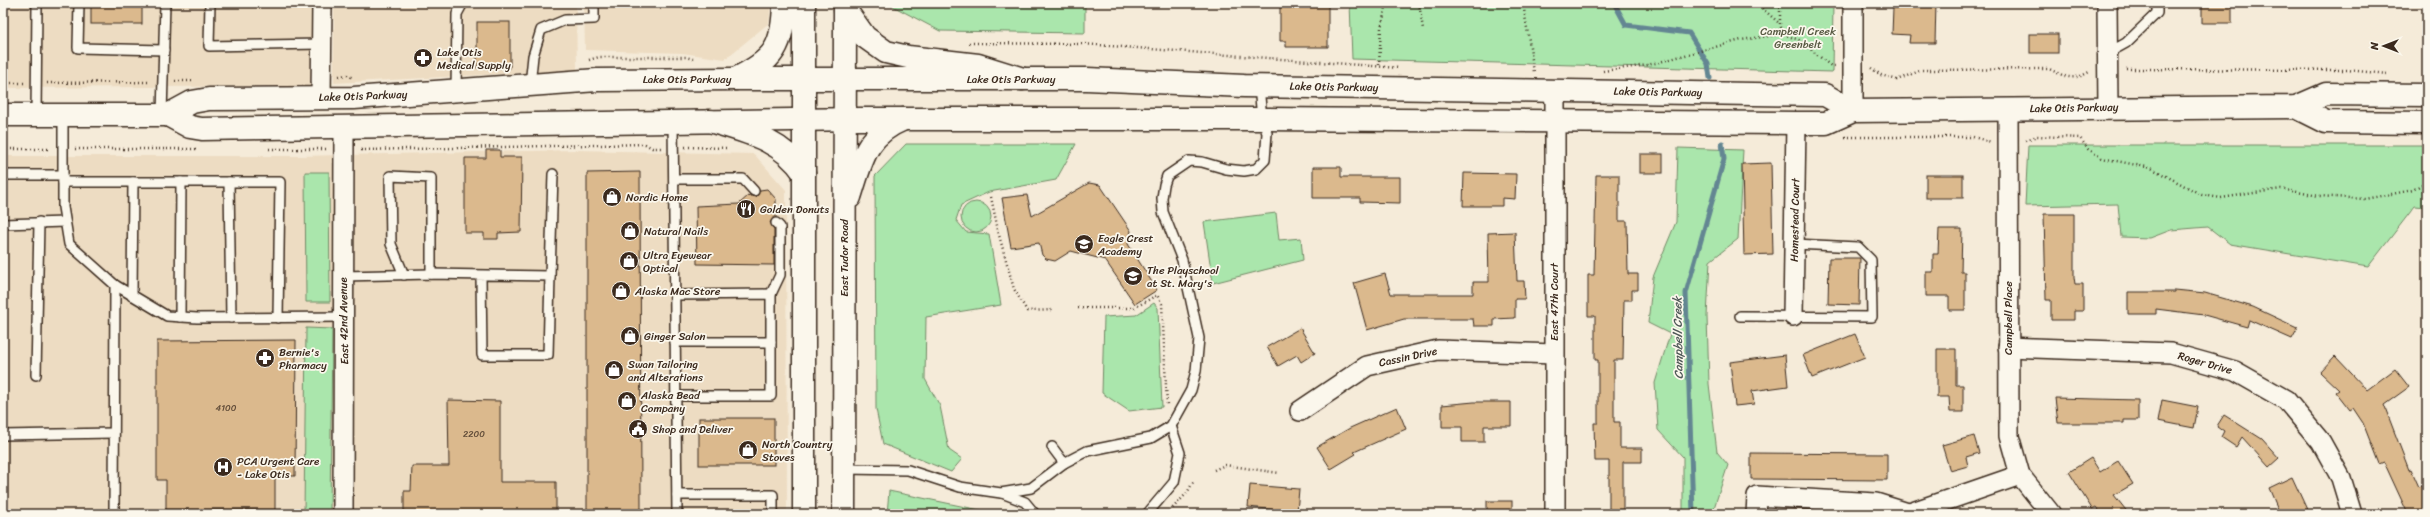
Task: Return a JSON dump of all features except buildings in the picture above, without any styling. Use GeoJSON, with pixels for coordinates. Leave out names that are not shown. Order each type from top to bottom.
{"type":"FeatureCollection","features":[{"type":"Feature","properties":{"kind":"main road"},"geometry":{"type":"LineString","coordinates":[[736,79],[759,67],[773,55],[781,40],[784,3]]}},
{"type":"Feature","properties":{"kind":"main road"},"geometry":{"type":"LineString","coordinates":[[804,3],[804,514]]}},
{"type":"Feature","properties":{"kind":"main road"},"geometry":{"type":"LineString","coordinates":[[844,6],[865,37],[886,52],[908,57],[978,65],[1023,79]]}},
{"type":"Feature","properties":{"kind":"main road","name":"East Tudor Road"},"geometry":{"type":"LineString","coordinates":[[844,6],[844,514]]}},
{"type":"Feature","properties":{"kind":"main road","name":"Lake Otis Parkway"},"geometry":{"type":"LineString","coordinates":[[3,115],[165,115],[192,102],[209,99],[321,88],[448,92],[605,80],[736,79],[1094,79],[1259,86],[1825,95],[1853,111]]}},
{"type":"Feature","properties":{"kind":"main road"},"geometry":{"type":"LineString","coordinates":[[200,139],[234,117],[291,114],[312,106],[321,88]]}},
{"type":"Feature","properties":{"kind":"main road"},"geometry":{"type":"LineString","coordinates":[[344,128],[347,120],[359,111],[410,106],[448,92]]}},
{"type":"Feature","properties":{"kind":"main road","name":"Lake Otis Parkway"},"geometry":{"type":"LineString","coordinates":[[165,115],[190,127],[200,139],[344,128],[844,119],[1262,119],[1826,123],[1853,111],[2296,107],[2326,94],[2427,94]]}},
{"type":"Feature","properties":{"kind":"main road","name":"Lake Otis Parkway"},"geometry":{"type":"LineString","coordinates":[[2296,107],[2326,122],[2427,123]]}},
{"type":"Feature","properties":{"kind":"main road"},"geometry":{"type":"LineString","coordinates":[[843,219],[869,145],[883,130],[904,119]]}},
{"type":"Feature","properties":{"kind":"main road"},"geometry":{"type":"LineString","coordinates":[[710,121],[761,137],[777,145],[791,157],[804,173]]}},
{"type":"Feature","properties":{"kind":"street"},"geometry":{"type":"LineString","coordinates":[[321,88],[322,3]]}},
{"type":"Feature","properties":{"kind":"street"},"geometry":{"type":"LineString","coordinates":[[1853,111],[1854,3]]}},
{"type":"Feature","properties":{"kind":"street"},"geometry":{"type":"LineString","coordinates":[[2107,3],[2108,108]]}},
{"type":"Feature","properties":{"kind":"street","name":"East 47th Court"},"geometry":{"type":"LineString","coordinates":[[1555,91],[1555,514]]}},
{"type":"Feature","properties":{"kind":"street","name":"Campbell Place"},"geometry":{"type":"LineString","coordinates":[[2008,109],[2009,436],[2020,475],[2051,514]]}},
{"type":"Feature","properties":{"kind":"street","name":"Homestead Court"},"geometry":{"type":"LineString","coordinates":[[1793,316],[1796,123]]}},
{"type":"Feature","properties":{"kind":"street","name":"East 42nd Avenue"},"geometry":{"type":"LineString","coordinates":[[343,514],[344,128]]}},
{"type":"Feature","properties":{"kind":"street","name":"Roger Drive"},"geometry":{"type":"LineString","coordinates":[[2008,347],[2171,353],[2235,371],[2286,400],[2321,442],[2341,478],[2352,514]]}},
{"type":"Feature","properties":{"kind":"street","name":"Cassin Drive"},"geometry":{"type":"LineString","coordinates":[[1300,411],[1367,366],[1431,351],[1554,354]]}},
{"type":"Feature","properties":{"kind":"street"},"geometry":{"type":"LineString","coordinates":[[1756,514],[1757,496],[1876,503],[1907,514],[2020,475]]}},
{"type":"Feature","properties":{"kind":"lane"},"geometry":{"type":"LineString","coordinates":[[36,116],[37,3]]}},
{"type":"Feature","properties":{"kind":"lane"},"geometry":{"type":"LineString","coordinates":[[79,3],[78,48],[164,50]]}},
{"type":"Feature","properties":{"kind":"lane"},"geometry":{"type":"LineString","coordinates":[[165,3],[163,82],[165,115]]}},
{"type":"Feature","properties":{"kind":"lane"},"geometry":{"type":"LineString","coordinates":[[210,3],[209,46],[321,44]]}},
{"type":"Feature","properties":{"kind":"lane"},"geometry":{"type":"LineString","coordinates":[[448,92],[457,14],[463,3]]}},
{"type":"Feature","properties":{"kind":"lane"},"geometry":{"type":"LineString","coordinates":[[530,85],[533,56],[541,30],[565,20],[594,19],[594,3]]}},
{"type":"Feature","properties":{"kind":"lane"},"geometry":{"type":"LineString","coordinates":[[2108,53],[2126,43],[2157,13],[2157,3]]}},
{"type":"Feature","properties":{"kind":"lane"},"geometry":{"type":"LineString","coordinates":[[1001,493],[1031,488],[1064,463],[1087,451],[1151,438],[1170,427],[1191,390],[1196,371],[1199,338],[1182,260],[1164,212],[1162,198],[1164,185],[1167,176],[1189,161],[1202,162],[1226,169],[1244,171],[1256,169],[1265,160],[1267,133],[1262,119],[1259,86]]}},
{"type":"Feature","properties":{"kind":"lane"},"geometry":{"type":"LineString","coordinates":[[63,116],[65,222],[69,244],[115,285],[156,312],[167,316],[231,318],[344,317]]}},
{"type":"Feature","properties":{"kind":"lane"},"geometry":{"type":"LineString","coordinates":[[673,121],[677,514]]}},
{"type":"Feature","properties":{"kind":"lane"},"geometry":{"type":"LineString","coordinates":[[481,276],[482,355],[548,355],[553,174]]}},
{"type":"Feature","properties":{"kind":"lane"},"geometry":{"type":"LineString","coordinates":[[3,175],[133,182],[280,182],[278,318]]}},
{"type":"Feature","properties":{"kind":"lane"},"geometry":{"type":"LineString","coordinates":[[404,275],[391,244],[390,176],[431,178],[431,274]]}},
{"type":"Feature","properties":{"kind":"lane"},"geometry":{"type":"LineString","coordinates":[[674,179],[743,179],[754,191]]}},
{"type":"Feature","properties":{"kind":"lane"},"geometry":{"type":"LineString","coordinates":[[132,296],[133,182]]}},
{"type":"Feature","properties":{"kind":"lane"},"geometry":{"type":"LineString","coordinates":[[180,317],[181,182]]}},
{"type":"Feature","properties":{"kind":"lane"},"geometry":{"type":"LineString","coordinates":[[229,182],[231,318]]}},
{"type":"Feature","properties":{"kind":"lane"},"geometry":{"type":"LineString","coordinates":[[36,375],[39,222]]}},
{"type":"Feature","properties":{"kind":"lane"},"geometry":{"type":"LineString","coordinates":[[3,224],[65,222]]}},
{"type":"Feature","properties":{"kind":"lane"},"geometry":{"type":"LineString","coordinates":[[676,396],[770,396],[771,294],[780,275],[780,227],[776,223]]}},
{"type":"Feature","properties":{"kind":"lane"},"geometry":{"type":"LineString","coordinates":[[1740,316],[1872,317],[1871,260],[1858,247],[1794,244]]}},
{"type":"Feature","properties":{"kind":"lane"},"geometry":{"type":"LineString","coordinates":[[343,276],[431,274],[550,276]]}},
{"type":"Feature","properties":{"kind":"lane"},"geometry":{"type":"LineString","coordinates":[[114,514],[113,433],[115,285]]}},
{"type":"Feature","properties":{"kind":"lane"},"geometry":{"type":"LineString","coordinates":[[675,295],[771,294]]}},
{"type":"Feature","properties":{"kind":"lane"},"geometry":{"type":"LineString","coordinates":[[675,342],[771,342]]}},
{"type":"Feature","properties":{"kind":"lane"},"geometry":{"type":"LineString","coordinates":[[1147,514],[1174,482],[1180,453],[1170,427]]}},
{"type":"Feature","properties":{"kind":"lane"},"geometry":{"type":"LineString","coordinates":[[3,435],[113,433]]}},
{"type":"Feature","properties":{"kind":"lane"},"geometry":{"type":"LineString","coordinates":[[1052,447],[1064,463]]}},
{"type":"Feature","properties":{"kind":"lane"},"geometry":{"type":"LineString","coordinates":[[844,469],[908,470],[960,487],[1001,493],[1025,502],[1035,514]]}},
{"type":"Feature","properties":{"kind":"lane"},"geometry":{"type":"LineString","coordinates":[[677,495],[773,495],[773,514]]}},
{"type":"Feature","properties":{"kind":"path"},"geometry":{"type":"LineString","coordinates":[[1379,65],[1381,28],[1387,3]]}},
{"type":"Feature","properties":{"kind":"path"},"geometry":{"type":"LineString","coordinates":[[1419,3],[1423,28]]}},
{"type":"Feature","properties":{"kind":"path"},"geometry":{"type":"LineString","coordinates":[[1524,3],[1535,75],[1527,75]]}},
{"type":"Feature","properties":{"kind":"path"},"geometry":{"type":"LineString","coordinates":[[1756,3],[1780,24]]}},
{"type":"Feature","properties":{"kind":"path"},"geometry":{"type":"LineString","coordinates":[[1780,3],[1780,24],[1783,34]]}},
{"type":"Feature","properties":{"kind":"path"},"geometry":{"type":"LineString","coordinates":[[1598,71],[1648,65],[1741,40],[1783,34],[1799,40],[1831,66]]}},
{"type":"Feature","properties":{"kind":"path"},"geometry":{"type":"LineString","coordinates":[[966,43],[1084,44],[1307,62],[1379,65],[1402,68]]}},
{"type":"Feature","properties":{"kind":"path"},"geometry":{"type":"LineString","coordinates":[[586,61],[599,57],[686,57],[698,60]]}},
{"type":"Feature","properties":{"kind":"path"},"geometry":{"type":"LineString","coordinates":[[1872,68],[1881,75],[1897,80],[1922,70],[2049,69],[2067,78],[2080,77],[2091,71]]}},
{"type":"Feature","properties":{"kind":"path"},"geometry":{"type":"LineString","coordinates":[[2136,68],[2346,70],[2394,74]]}},
{"type":"Feature","properties":{"kind":"path"},"geometry":{"type":"LineString","coordinates":[[321,88],[347,75],[359,82]]}},
{"type":"Feature","properties":{"kind":"path"},"geometry":{"type":"LineString","coordinates":[[3,83],[198,81]]}},
{"type":"Feature","properties":{"kind":"path"},"geometry":{"type":"LineString","coordinates":[[2029,138],[2037,136],[2080,138],[2088,149],[2102,158],[2151,168],[2202,195],[2221,198],[2281,189],[2319,196],[2365,199],[2413,190],[2427,181]]}},
{"type":"Feature","properties":{"kind":"path"},"geometry":{"type":"LineString","coordinates":[[1837,137],[1973,137],[1990,142]]}},
{"type":"Feature","properties":{"kind":"path"},"geometry":{"type":"LineString","coordinates":[[3,149],[63,149],[200,139]]}},
{"type":"Feature","properties":{"kind":"path"},"geometry":{"type":"LineString","coordinates":[[262,149],[343,150],[645,144],[652,148],[731,148]]}},
{"type":"Feature","properties":{"kind":"path"},"geometry":{"type":"LineString","coordinates":[[991,197],[1014,289],[1027,311],[1054,310]]}},
{"type":"Feature","properties":{"kind":"path"},"geometry":{"type":"LineString","coordinates":[[1078,308],[1134,308],[1157,295],[1162,304],[1170,427]]}},
{"type":"Feature","properties":{"kind":"path"},"geometry":{"type":"LineString","coordinates":[[1214,470],[1225,465],[1279,473]]}},
{"type":"Feature","properties":{"kind":"path"},"geometry":{"type":"LineString","coordinates":[[1167,514],[1187,492],[1193,482]]}},
{"type":"Feature","properties":{"kind":"shaded area"},"geometry":{"type":"Polygon","coordinates":[[[3,3],[313,3],[313,86],[3,88],[3,3]]]}},
{"type":"Feature","properties":{"kind":"shaded area"},"geometry":{"type":"Polygon","coordinates":[[[334,3],[576,3],[577,70],[334,83],[334,3]]]}},
{"type":"Feature","properties":{"kind":"shaded area"},"geometry":{"type":"Polygon","coordinates":[[[584,3],[771,3],[769,23],[725,59],[682,53],[585,50],[584,3]]]}},
{"type":"Feature","properties":{"kind":"shaded area"},"geometry":{"type":"Polygon","coordinates":[[[576,150],[754,154],[786,190],[787,514],[3,514],[3,156],[298,156],[576,150]]]}},
{"type":"Feature","properties":{"kind":"green space"},"geometry":{"type":"Polygon","coordinates":[[[887,3],[1085,3],[1085,33],[940,31],[887,3]]]}},
{"type":"Feature","properties":{"kind":"green space","name":"Campbell Creek Greenbelt"},"geometry":{"type":"Polygon","coordinates":[[[1350,3],[1833,3],[1832,72],[1352,59],[1350,3]]]}},
{"type":"Feature","properties":{"kind":"green space"},"geometry":{"type":"Polygon","coordinates":[[[906,144],[1076,144],[1056,180],[989,192],[961,205],[956,220],[966,232],[989,234],[1001,305],[926,317],[925,379],[940,406],[949,450],[962,459],[951,472],[883,444],[876,409],[875,176],[906,144]]]}},
{"type":"Feature","properties":{"kind":"green space"},"geometry":{"type":"Polygon","coordinates":[[[2028,145],[2427,145],[2427,207],[2415,206],[2368,267],[2230,244],[2208,227],[2171,230],[2150,238],[2121,237],[2118,204],[2025,206],[2028,145]]]}},
{"type":"Feature","properties":{"kind":"green space"},"geometry":{"type":"Polygon","coordinates":[[[1678,148],[1743,150],[1738,239],[1710,261],[1707,316],[1709,384],[1717,452],[1728,465],[1712,514],[1683,514],[1683,457],[1658,430],[1655,383],[1670,334],[1648,323],[1653,277],[1676,222],[1678,148]]]}},
{"type":"Feature","properties":{"kind":"green space"},"geometry":{"type":"Polygon","coordinates":[[[305,172],[329,172],[330,302],[306,302],[305,172]]]}},
{"type":"Feature","properties":{"kind":"green space"},"geometry":{"type":"Polygon","coordinates":[[[976,202],[986,207],[991,217],[986,227],[976,232],[966,227],[961,217],[966,207],[976,202]]]}},
{"type":"Feature","properties":{"kind":"green space"},"geometry":{"type":"Polygon","coordinates":[[[1276,213],[1279,240],[1301,238],[1303,260],[1213,283],[1204,222],[1276,213]]]}},
{"type":"Feature","properties":{"kind":"green space"},"geometry":{"type":"Polygon","coordinates":[[[1154,303],[1158,308],[1162,407],[1129,411],[1102,393],[1104,317],[1136,315],[1154,303]]]}},
{"type":"Feature","properties":{"kind":"green space"},"geometry":{"type":"Polygon","coordinates":[[[306,328],[332,329],[330,514],[304,514],[306,328]]]}},
{"type":"Feature","properties":{"kind":"green space"},"geometry":{"type":"Polygon","coordinates":[[[889,491],[999,514],[887,514],[889,491]]]}},
{"type":"Feature","properties":{"kind":"waterway","name":"Campbell Creek"},"geometry":{"type":"LineString","coordinates":[[1614,3],[1626,25],[1689,33],[1708,64],[1710,78]]}},
{"type":"Feature","properties":{"kind":"waterway","name":"Campbell Creek"},"geometry":{"type":"LineString","coordinates":[[1693,514],[1686,293],[1724,159],[1722,143]]}},
{"type":"Feature","properties":{"kind":"place","name":"Lake Otis Medical Supply"},"geometry":{"type":"Point","coordinates":[423,58]}},
{"type":"Feature","properties":{"kind":"place","name":"Nordic Home"},"geometry":{"type":"Point","coordinates":[612,197]}},
{"type":"Feature","properties":{"kind":"place","name":"Golden Donuts"},"geometry":{"type":"Point","coordinates":[746,209]}},
{"type":"Feature","properties":{"kind":"place","name":"Natural Nails"},"geometry":{"type":"Point","coordinates":[630,231]}},
{"type":"Feature","properties":{"kind":"place","name":"Eagle Crest Academy"},"geometry":{"type":"Point","coordinates":[1084,244]}},
{"type":"Feature","properties":{"kind":"place","name":"Ultra Eyewear Optical"},"geometry":{"type":"Point","coordinates":[629,261]}},
{"type":"Feature","properties":{"kind":"place","name":"The Playschool at St. Mary's"},"geometry":{"type":"Point","coordinates":[1133,276]}},
{"type":"Feature","properties":{"kind":"place","name":"Alaska Mac Store"},"geometry":{"type":"Point","coordinates":[621,291]}},
{"type":"Feature","properties":{"kind":"place","name":"Ginger Salon"},"geometry":{"type":"Point","coordinates":[630,336]}},
{"type":"Feature","properties":{"kind":"place","name":"Bernie's Pharmacy"},"geometry":{"type":"Point","coordinates":[265,358]}},
{"type":"Feature","properties":{"kind":"place","name":"Swan Tailoring and Alterations"},"geometry":{"type":"Point","coordinates":[614,370]}},
{"type":"Feature","properties":{"kind":"place","name":"Alaska Bead Company"},"geometry":{"type":"Point","coordinates":[627,401]}},
{"type":"Feature","properties":{"kind":"place","name":"Shop and Deliver"},"geometry":{"type":"Point","coordinates":[638,429]}},
{"type":"Feature","properties":{"kind":"place","name":"North Country Stoves"},"geometry":{"type":"Point","coordinates":[748,450]}},
{"type":"Feature","properties":{"kind":"place","name":"PCA Urgent Care - Lake Otis"},"geometry":{"type":"Point","coordinates":[223,467]}}]}
